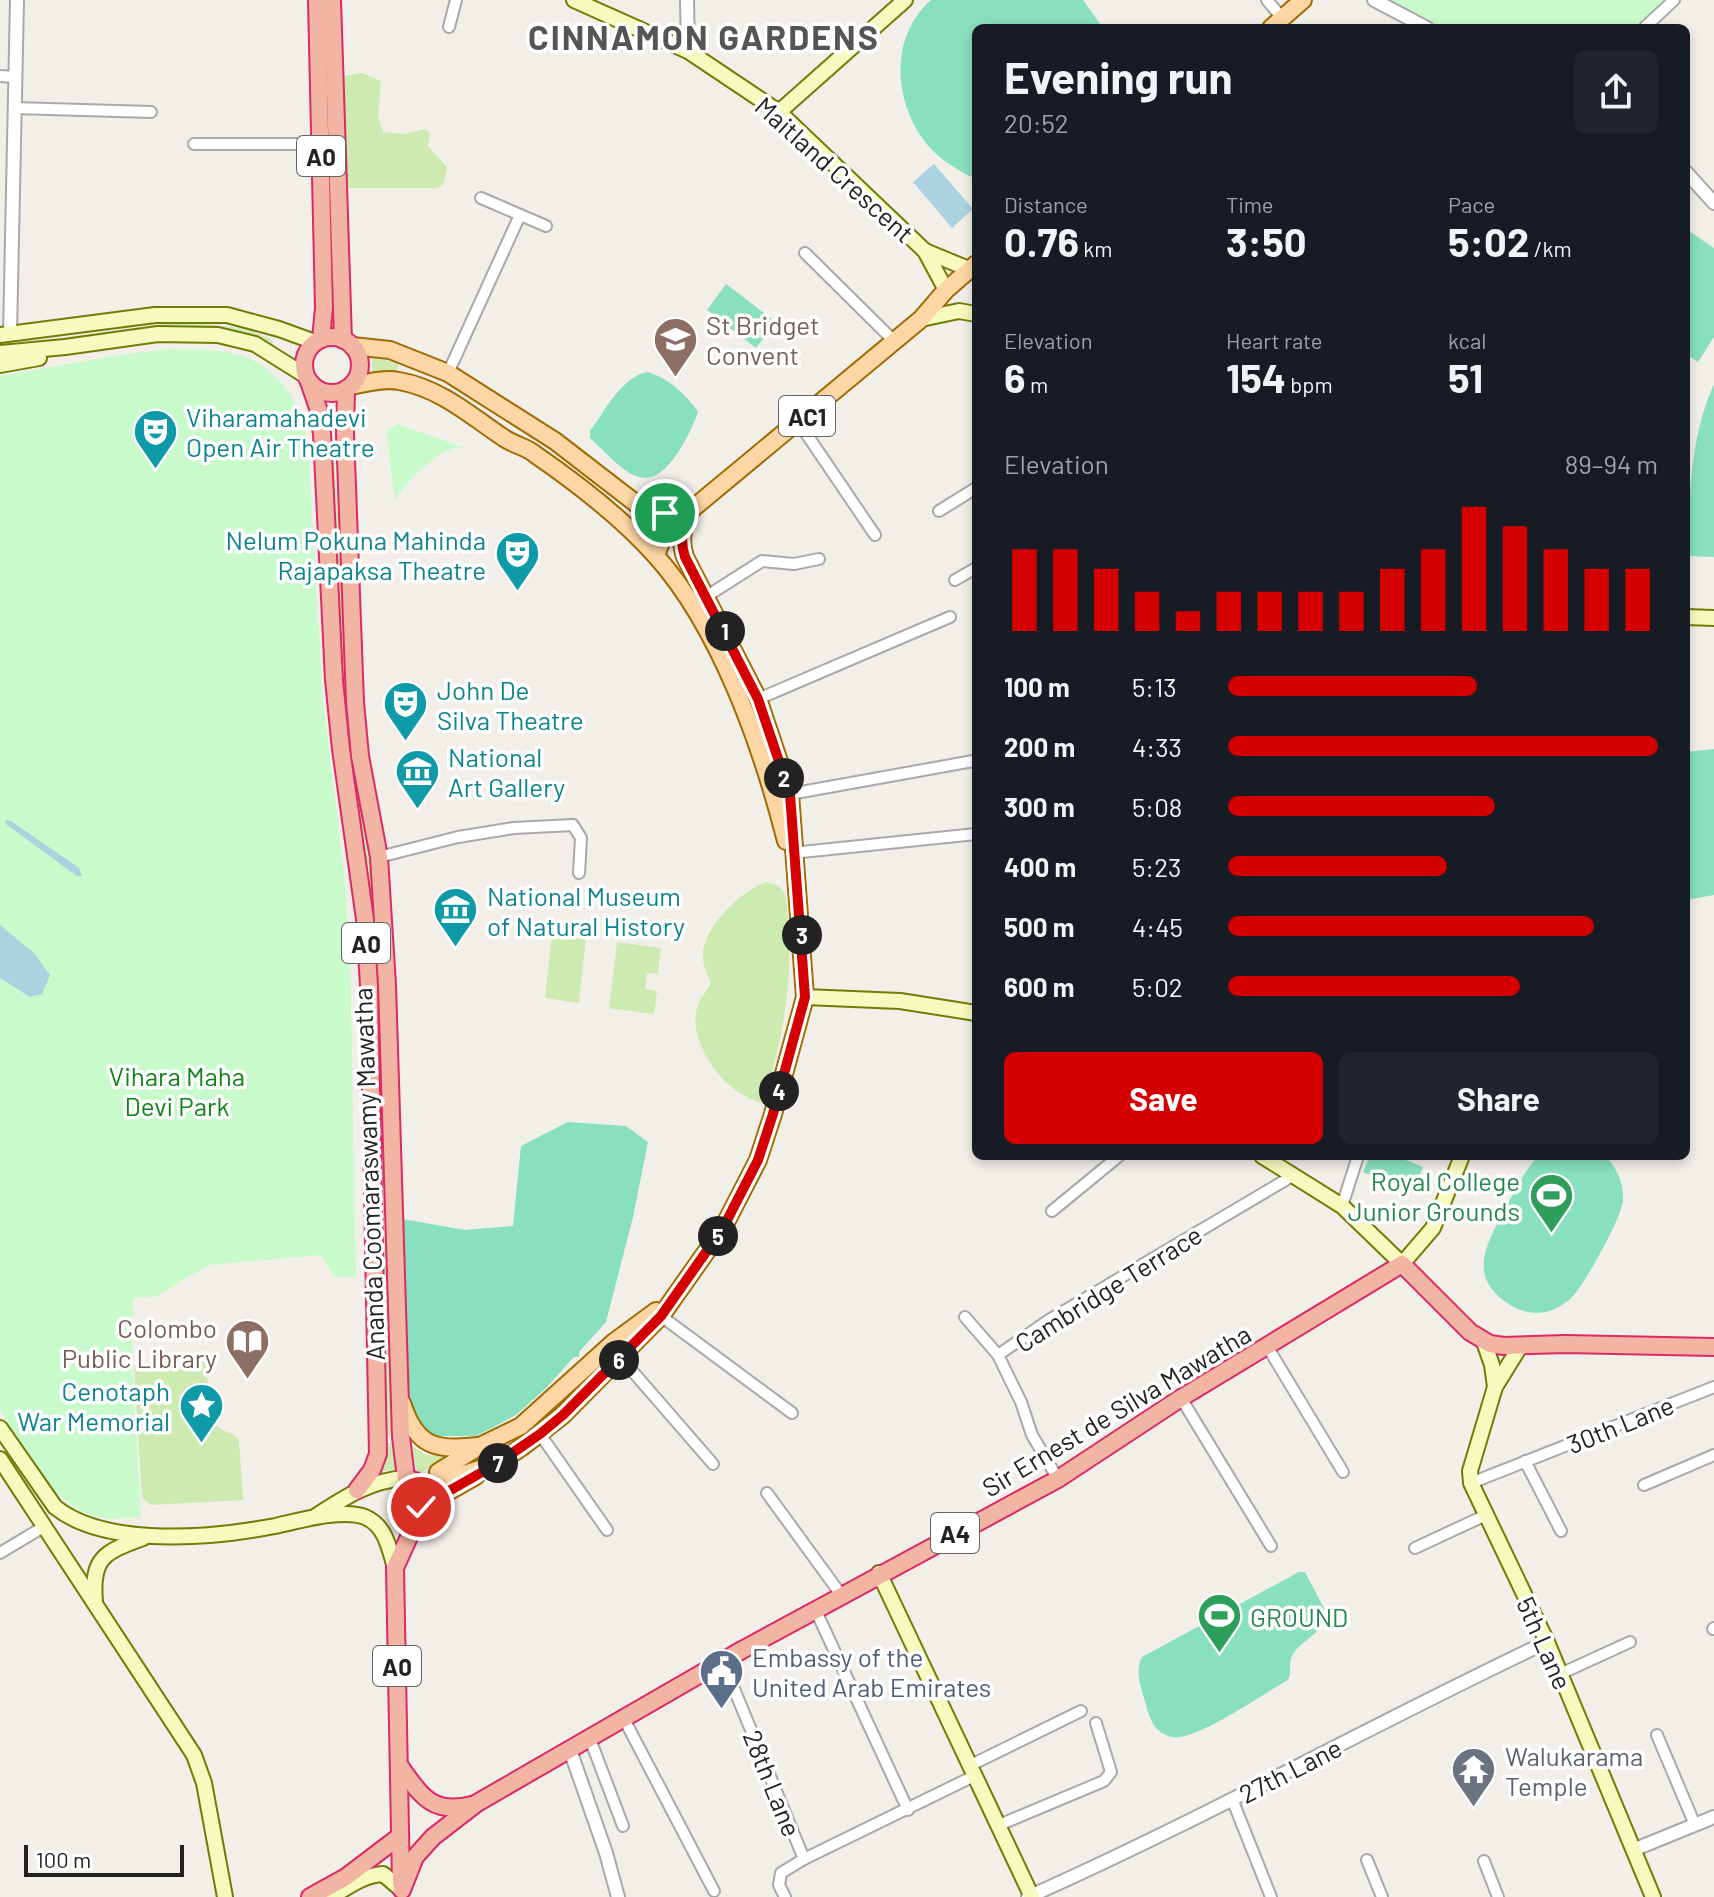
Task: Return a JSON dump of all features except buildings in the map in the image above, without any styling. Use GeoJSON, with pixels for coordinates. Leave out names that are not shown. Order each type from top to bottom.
{"type":"FeatureCollection","features":[{"type":"Feature","properties":{"kind":"highway","name":"A0"},"geometry":{"type":"LineString","coordinates":[[308,379],[305,357],[318,341],[324,313],[317,0]]}},
{"type":"Feature","properties":{"kind":"highway","name":"A0"},"geometry":{"type":"LineString","coordinates":[[332,0],[348,343],[357,353],[359,370],[348,387]]}},
{"type":"Feature","properties":{"kind":"highway"},"geometry":{"type":"LineString","coordinates":[[318,341],[328,337],[348,343]]}},
{"type":"Feature","properties":{"kind":"highway"},"geometry":{"type":"LineString","coordinates":[[308,379],[322,392],[330,393],[348,387]]}},
{"type":"Feature","properties":{"kind":"highway","name":"Ananda Coomaraswamy Mawatha"},"geometry":{"type":"LineString","coordinates":[[308,379],[318,408],[322,434],[334,680],[365,919],[369,986],[378,1454],[372,1470],[357,1490]]}},
{"type":"Feature","properties":{"kind":"highway","name":"Ananda Coomaraswamy Mawatha"},"geometry":{"type":"LineString","coordinates":[[348,387],[345,433],[355,702],[360,756],[379,857],[387,985],[399,1394],[421,1507],[395,1568],[402,1894]]}},
{"type":"Feature","properties":{"kind":"highway"},"geometry":{"type":"LineString","coordinates":[[1402,1264],[1470,1332],[1504,1346],[1714,1347]]}},
{"type":"Feature","properties":{"kind":"highway","name":"Sir Ernest de Silva Mawatha"},"geometry":{"type":"LineString","coordinates":[[402,1894],[415,1857],[433,1837],[477,1803],[879,1573],[1058,1479],[1181,1398],[1402,1264]]}},
{"type":"Feature","properties":{"kind":"highway","name":"Sir Ernest de Silva Mawatha"},"geometry":{"type":"LineString","coordinates":[[398,1764],[424,1800],[440,1807],[456,1809],[477,1803]]}},
{"type":"Feature","properties":{"kind":"highway"},"geometry":{"type":"LineString","coordinates":[[310,1897],[346,1877],[400,1836]]}},
{"type":"Feature","properties":{"kind":"main road","name":"Maitland Crescent"},"geometry":{"type":"LineString","coordinates":[[574,0],[688,51],[779,112],[925,251],[946,290]]}},
{"type":"Feature","properties":{"kind":"main road"},"geometry":{"type":"LineString","coordinates":[[779,112],[905,0]]}},
{"type":"Feature","properties":{"kind":"main road"},"geometry":{"type":"LineString","coordinates":[[1277,23],[1303,0]]}},
{"type":"Feature","properties":{"kind":"main road","name":"Maitland Crescent"},"geometry":{"type":"LineString","coordinates":[[925,251],[972,268]]}},
{"type":"Feature","properties":{"kind":"main road","name":"AC1"},"geometry":{"type":"LineString","coordinates":[[691,510],[921,319],[946,290],[972,269]]}},
{"type":"Feature","properties":{"kind":"main road"},"geometry":{"type":"LineString","coordinates":[[921,319],[959,311],[972,313]]}},
{"type":"Feature","properties":{"kind":"main road"},"geometry":{"type":"LineString","coordinates":[[5,335],[155,315],[227,315],[318,341]]}},
{"type":"Feature","properties":{"kind":"main road"},"geometry":{"type":"LineString","coordinates":[[0,353],[158,334],[218,335],[255,344],[308,379]]}},
{"type":"Feature","properties":{"kind":"main road"},"geometry":{"type":"LineString","coordinates":[[348,343],[390,350],[448,373],[555,441],[647,512],[691,510]]}},
{"type":"Feature","properties":{"kind":"main road"},"geometry":{"type":"LineString","coordinates":[[0,365],[40,358],[65,347]]}},
{"type":"Feature","properties":{"kind":"main road"},"geometry":{"type":"LineString","coordinates":[[348,387],[397,380],[445,397],[508,440],[534,452],[656,556],[684,592],[707,630],[748,719],[792,853],[801,924],[805,997],[758,1160],[723,1228],[661,1316],[540,1434],[498,1463],[421,1507]]}},
{"type":"Feature","properties":{"kind":"main road"},"geometry":{"type":"LineString","coordinates":[[656,556],[667,528],[691,510]]}},
{"type":"Feature","properties":{"kind":"main road"},"geometry":{"type":"LineString","coordinates":[[691,510],[681,532],[685,557],[758,699],[790,794],[794,838],[792,853]]}},
{"type":"Feature","properties":{"kind":"main road"},"geometry":{"type":"LineString","coordinates":[[629,530],[642,525],[647,512]]}},
{"type":"Feature","properties":{"kind":"main road"},"geometry":{"type":"LineString","coordinates":[[1690,617],[1714,618]]}},
{"type":"Feature","properties":{"kind":"main road"},"geometry":{"type":"LineString","coordinates":[[724,668],[747,676]]}},
{"type":"Feature","properties":{"kind":"main road"},"geometry":{"type":"LineString","coordinates":[[805,997],[900,1001],[972,1012]]}},
{"type":"Feature","properties":{"kind":"main road"},"geometry":{"type":"LineString","coordinates":[[1269,1160],[1342,1206],[1402,1264],[1433,1228],[1460,1160]]}},
{"type":"Feature","properties":{"kind":"main road"},"geometry":{"type":"LineString","coordinates":[[414,1483],[521,1426],[614,1342],[677,1296]]}},
{"type":"Feature","properties":{"kind":"main road"},"geometry":{"type":"LineString","coordinates":[[1483,1339],[1492,1365],[1495,1387]]}},
{"type":"Feature","properties":{"kind":"main road"},"geometry":{"type":"LineString","coordinates":[[1471,1483],[1470,1471],[1495,1387],[1521,1345]]}},
{"type":"Feature","properties":{"kind":"main road"},"geometry":{"type":"LineString","coordinates":[[399,1394],[407,1421],[428,1444],[449,1450],[480,1446]]}},
{"type":"Feature","properties":{"kind":"main road"},"geometry":{"type":"LineString","coordinates":[[0,1428],[55,1507],[90,1527],[146,1537],[255,1530],[312,1518],[351,1514],[368,1518],[384,1533],[395,1568]]}},
{"type":"Feature","properties":{"kind":"main road"},"geometry":{"type":"LineString","coordinates":[[0,1459],[194,1755],[207,1796],[225,1897]]}},
{"type":"Feature","properties":{"kind":"main road"},"geometry":{"type":"LineString","coordinates":[[312,1518],[357,1490],[390,1479],[414,1483],[498,1463]]}},
{"type":"Feature","properties":{"kind":"main road","name":"5th Lane"},"geometry":{"type":"LineString","coordinates":[[1471,1483],[1547,1642],[1653,1897]]}},
{"type":"Feature","properties":{"kind":"main road"},"geometry":{"type":"LineString","coordinates":[[96,1605],[93,1577],[104,1557],[120,1546],[146,1537]]}},
{"type":"Feature","properties":{"kind":"main road"},"geometry":{"type":"LineString","coordinates":[[879,1573],[974,1770],[1030,1896]]}},
{"type":"Feature","properties":{"kind":"main road"},"geometry":{"type":"LineString","coordinates":[[331,1897],[368,1875],[376,1874],[383,1874],[402,1894]]}},
{"type":"Feature","properties":{"kind":"street"},"geometry":{"type":"LineString","coordinates":[[5,335],[6,178],[14,108],[17,0]]}},
{"type":"Feature","properties":{"kind":"street"},"geometry":{"type":"LineString","coordinates":[[449,27],[456,0]]}},
{"type":"Feature","properties":{"kind":"street"},"geometry":{"type":"LineString","coordinates":[[687,0],[688,51]]}},
{"type":"Feature","properties":{"kind":"street"},"geometry":{"type":"LineString","coordinates":[[1267,0],[1277,23]]}},
{"type":"Feature","properties":{"kind":"street"},"geometry":{"type":"LineString","coordinates":[[1374,0],[1419,24]]}},
{"type":"Feature","properties":{"kind":"street"},"geometry":{"type":"LineString","coordinates":[[1648,24],[1674,0]]}},
{"type":"Feature","properties":{"kind":"street"},"geometry":{"type":"LineString","coordinates":[[0,76],[15,77]]}},
{"type":"Feature","properties":{"kind":"street"},"geometry":{"type":"LineString","coordinates":[[14,108],[151,112]]}},
{"type":"Feature","properties":{"kind":"street"},"geometry":{"type":"LineString","coordinates":[[194,144],[321,144]]}},
{"type":"Feature","properties":{"kind":"street"},"geometry":{"type":"LineString","coordinates":[[1690,176],[1714,203]]}},
{"type":"Feature","properties":{"kind":"street"},"geometry":{"type":"LineString","coordinates":[[481,198],[546,226]]}},
{"type":"Feature","properties":{"kind":"street"},"geometry":{"type":"LineString","coordinates":[[448,373],[520,215]]}},
{"type":"Feature","properties":{"kind":"street"},"geometry":{"type":"LineString","coordinates":[[805,253],[894,341]]}},
{"type":"Feature","properties":{"kind":"street"},"geometry":{"type":"LineString","coordinates":[[799,423],[875,535]]}},
{"type":"Feature","properties":{"kind":"street"},"geometry":{"type":"LineString","coordinates":[[939,511],[972,490]]}},
{"type":"Feature","properties":{"kind":"street"},"geometry":{"type":"LineString","coordinates":[[707,596],[762,561],[794,564],[819,559]]}},
{"type":"Feature","properties":{"kind":"street"},"geometry":{"type":"LineString","coordinates":[[955,580],[972,570]]}},
{"type":"Feature","properties":{"kind":"street"},"geometry":{"type":"LineString","coordinates":[[758,699],[950,617]]}},
{"type":"Feature","properties":{"kind":"street"},"geometry":{"type":"LineString","coordinates":[[790,794],[972,761]]}},
{"type":"Feature","properties":{"kind":"street"},"geometry":{"type":"LineString","coordinates":[[379,857],[458,837],[514,828],[573,825],[581,838],[579,873]]}},
{"type":"Feature","properties":{"kind":"street"},"geometry":{"type":"LineString","coordinates":[[792,853],[972,834]]}},
{"type":"Feature","properties":{"kind":"street"},"geometry":{"type":"LineString","coordinates":[[1052,1211],[1114,1160]]}},
{"type":"Feature","properties":{"kind":"street"},"geometry":{"type":"LineString","coordinates":[[1342,1206],[1357,1160]]}},
{"type":"Feature","properties":{"kind":"street","name":"Cambridge Terrace"},"geometry":{"type":"LineString","coordinates":[[1058,1479],[1032,1435],[1021,1402],[998,1355],[1049,1320],[1294,1175]]}},
{"type":"Feature","properties":{"kind":"street"},"geometry":{"type":"LineString","coordinates":[[661,1316],[792,1413]]}},
{"type":"Feature","properties":{"kind":"street"},"geometry":{"type":"LineString","coordinates":[[965,1317],[998,1355]]}},
{"type":"Feature","properties":{"kind":"street"},"geometry":{"type":"LineString","coordinates":[[1267,1346],[1343,1472]]}},
{"type":"Feature","properties":{"kind":"street"},"geometry":{"type":"LineString","coordinates":[[621,1358],[713,1464]]}},
{"type":"Feature","properties":{"kind":"street","name":"30th Lane"},"geometry":{"type":"LineString","coordinates":[[1471,1483],[1714,1387]]}},
{"type":"Feature","properties":{"kind":"street"},"geometry":{"type":"LineString","coordinates":[[1181,1398],[1271,1546]]}},
{"type":"Feature","properties":{"kind":"street"},"geometry":{"type":"LineString","coordinates":[[540,1434],[607,1530]]}},
{"type":"Feature","properties":{"kind":"street"},"geometry":{"type":"LineString","coordinates":[[1644,1485],[1714,1455]]}},
{"type":"Feature","properties":{"kind":"street"},"geometry":{"type":"LineString","coordinates":[[1525,1461],[1561,1531]]}},
{"type":"Feature","properties":{"kind":"street"},"geometry":{"type":"LineString","coordinates":[[767,1493],[842,1596]]}},
{"type":"Feature","properties":{"kind":"street"},"geometry":{"type":"LineString","coordinates":[[1415,1548],[1486,1515]]}},
{"type":"Feature","properties":{"kind":"street"},"geometry":{"type":"LineString","coordinates":[[0,1553],[45,1526]]}},
{"type":"Feature","properties":{"kind":"street"},"geometry":{"type":"LineString","coordinates":[[816,1611],[908,1810]]}},
{"type":"Feature","properties":{"kind":"street","name":"27th Lane"},"geometry":{"type":"LineString","coordinates":[[1030,1896],[1547,1642]]}},
{"type":"Feature","properties":{"kind":"street"},"geometry":{"type":"LineString","coordinates":[[1560,1674],[1630,1642]]}},
{"type":"Feature","properties":{"kind":"street","name":"28th Lane"},"geometry":{"type":"LineString","coordinates":[[723,1662],[804,1859]]}},
{"type":"Feature","properties":{"kind":"street","name":"28th Lane"},"geometry":{"type":"LineString","coordinates":[[785,1897],[779,1885],[781,1873],[908,1810],[1081,1711]]}},
{"type":"Feature","properties":{"kind":"street"},"geometry":{"type":"LineString","coordinates":[[624,1719],[714,1891]]}},
{"type":"Feature","properties":{"kind":"street"},"geometry":{"type":"LineString","coordinates":[[999,1825],[1104,1781],[1111,1772],[1096,1723]]}},
{"type":"Feature","properties":{"kind":"street"},"geometry":{"type":"LineString","coordinates":[[1657,1735],[1695,1825]]}},
{"type":"Feature","properties":{"kind":"street"},"geometry":{"type":"LineString","coordinates":[[590,1739],[623,1826]]}},
{"type":"Feature","properties":{"kind":"street"},"geometry":{"type":"LineString","coordinates":[[570,1750],[618,1897]]}},
{"type":"Feature","properties":{"kind":"street"},"geometry":{"type":"LineString","coordinates":[[1232,1799],[1271,1897]]}},
{"type":"Feature","properties":{"kind":"street"},"geometry":{"type":"LineString","coordinates":[[1633,1850],[1714,1817]]}},
{"type":"Feature","properties":{"kind":"street"},"geometry":{"type":"LineString","coordinates":[[1367,1860],[1382,1897]]}},
{"type":"Feature","properties":{"kind":"street"},"geometry":{"type":"LineString","coordinates":[[1484,1861],[1498,1897]]}},
{"type":"Feature","properties":{"kind":"green space"},"geometry":{"type":"Polygon","coordinates":[[[931,0],[1083,0],[1100,24],[972,24],[972,177],[935,153],[919,134],[908,112],[902,89],[901,65],[905,41],[915,19],[931,0]]]}},
{"type":"Feature","properties":{"kind":"green space"},"geometry":{"type":"Polygon","coordinates":[[[1377,0],[1681,0],[1660,24],[1416,24],[1377,0]]]}},
{"type":"Feature","properties":{"kind":"green space"},"geometry":{"type":"Polygon","coordinates":[[[362,73],[381,81],[378,116],[383,132],[405,134],[424,129],[430,133],[428,146],[447,167],[444,184],[437,188],[338,188],[337,77],[362,73]]]}},
{"type":"Feature","properties":{"kind":"green space"},"geometry":{"type":"Polygon","coordinates":[[[1690,232],[1714,248],[1714,337],[1698,362],[1690,357],[1690,232]]]}},
{"type":"Feature","properties":{"kind":"green space"},"geometry":{"type":"Polygon","coordinates":[[[726,284],[776,322],[756,348],[707,310],[726,284]]]}},
{"type":"Feature","properties":{"kind":"green space"},"geometry":{"type":"Polygon","coordinates":[[[164,324],[235,328],[274,341],[272,344],[237,332],[177,328],[120,332],[43,345],[0,346],[164,324]]]}},
{"type":"Feature","properties":{"kind":"green space","name":"Vihara Maha Devi Park"},"geometry":{"type":"Polygon","coordinates":[[[171,349],[215,350],[255,361],[281,382],[291,395],[308,443],[323,702],[344,872],[350,954],[356,1277],[334,1277],[321,1255],[208,1265],[157,1296],[133,1298],[132,1365],[141,1517],[108,1519],[85,1512],[55,1490],[0,1410],[0,376],[171,349]]]}},
{"type":"Feature","properties":{"kind":"green space"},"geometry":{"type":"Polygon","coordinates":[[[372,358],[399,363],[396,373],[372,374],[372,358]]]}},
{"type":"Feature","properties":{"kind":"green space"},"geometry":{"type":"Polygon","coordinates":[[[648,372],[676,388],[698,412],[671,462],[663,471],[645,478],[630,473],[616,462],[590,438],[590,431],[622,387],[648,372]]]}},
{"type":"Feature","properties":{"kind":"green space"},"geometry":{"type":"Polygon","coordinates":[[[1714,384],[1714,557],[1690,556],[1690,490],[1695,446],[1714,384]]]}},
{"type":"Feature","properties":{"kind":"green space"},"geometry":{"type":"Polygon","coordinates":[[[397,424],[468,449],[454,448],[438,456],[413,477],[395,500],[386,432],[397,424]]]}},
{"type":"Feature","properties":{"kind":"green space"},"geometry":{"type":"Polygon","coordinates":[[[328,439],[333,439],[350,715],[362,810],[356,811],[343,714],[328,439]]]}},
{"type":"Feature","properties":{"kind":"green space"},"geometry":{"type":"Polygon","coordinates":[[[1714,749],[1714,895],[1690,899],[1690,752],[1714,749]]]}},
{"type":"Feature","properties":{"kind":"green space"},"geometry":{"type":"Polygon","coordinates":[[[364,817],[378,917],[385,1202],[378,1202],[371,916],[357,818],[364,817]]]}},
{"type":"Feature","properties":{"kind":"green space"},"geometry":{"type":"Polygon","coordinates":[[[767,882],[780,887],[786,897],[789,968],[780,1036],[763,1104],[737,1091],[716,1071],[704,1052],[695,1021],[698,1004],[711,984],[703,960],[708,936],[724,912],[746,893],[767,882]]]}},
{"type":"Feature","properties":{"kind":"green space"},"geometry":{"type":"Polygon","coordinates":[[[552,935],[586,939],[579,1003],[545,998],[552,935]]]}},
{"type":"Feature","properties":{"kind":"green space"},"geometry":{"type":"Polygon","coordinates":[[[617,942],[661,948],[658,974],[647,973],[645,989],[657,991],[654,1014],[609,1008],[617,942]]]}},
{"type":"Feature","properties":{"kind":"green space"},"geometry":{"type":"Polygon","coordinates":[[[568,1122],[626,1126],[648,1142],[633,1217],[606,1322],[579,1352],[579,1357],[574,1357],[516,1415],[476,1436],[430,1436],[412,1419],[405,1385],[401,1323],[402,1219],[465,1230],[513,1226],[521,1146],[568,1122]]]}},
{"type":"Feature","properties":{"kind":"green space"},"geometry":{"type":"Polygon","coordinates":[[[1368,1160],[1406,1160],[1423,1167],[1413,1192],[1363,1172],[1368,1160]]]}},
{"type":"Feature","properties":{"kind":"green space","name":"Royal College Junior Grounds"},"geometry":{"type":"Polygon","coordinates":[[[1535,1160],[1609,1160],[1622,1187],[1621,1208],[1594,1264],[1571,1298],[1548,1312],[1527,1312],[1512,1306],[1497,1295],[1488,1284],[1484,1272],[1484,1260],[1492,1235],[1524,1174],[1535,1160]]]}},
{"type":"Feature","properties":{"kind":"green space"},"geometry":{"type":"Polygon","coordinates":[[[379,1213],[384,1213],[393,1436],[387,1436],[379,1213]]]}},
{"type":"Feature","properties":{"kind":"green space"},"geometry":{"type":"Polygon","coordinates":[[[207,1361],[213,1421],[239,1440],[243,1500],[151,1505],[142,1498],[134,1365],[207,1361]]]}},
{"type":"Feature","properties":{"kind":"green space"},"geometry":{"type":"Polygon","coordinates":[[[387,1443],[393,1443],[400,1470],[381,1471],[387,1443]]]}},
{"type":"Feature","properties":{"kind":"green space"},"geometry":{"type":"Polygon","coordinates":[[[409,1444],[426,1455],[449,1456],[418,1474],[409,1444]]]}},
{"type":"Feature","properties":{"kind":"green space","name":"GROUND"},"geometry":{"type":"Polygon","coordinates":[[[1299,1572],[1305,1572],[1327,1614],[1321,1627],[1293,1654],[1288,1680],[1196,1732],[1172,1737],[1157,1729],[1149,1716],[1140,1681],[1142,1657],[1299,1572]]]}},
{"type":"Feature","properties":{"kind":"water"},"geometry":{"type":"Polygon","coordinates":[[[934,164],[972,210],[952,228],[913,182],[934,164]]]}},
{"type":"Feature","properties":{"kind":"water"},"geometry":{"type":"Polygon","coordinates":[[[5,820],[11,821],[79,868],[82,876],[77,876],[7,825],[5,820]]]}},
{"type":"Feature","properties":{"kind":"water"},"geometry":{"type":"Polygon","coordinates":[[[0,925],[35,954],[50,975],[42,994],[30,997],[0,978],[0,925]]]}},
{"type":"Feature","properties":{"kind":"place","name":"St Bridget Convent"},"geometry":{"type":"Point","coordinates":[675,378]}},
{"type":"Feature","properties":{"kind":"place","name":"Viharamahadevi Open Air Theatre"},"geometry":{"type":"Point","coordinates":[155,470]}},
{"type":"Feature","properties":{"kind":"place","name":"Nelum Pokuna Mahinda Rajapaksa Theatre"},"geometry":{"type":"Point","coordinates":[517,593]}},
{"type":"Feature","properties":{"kind":"place","name":"John De Silva Theatre"},"geometry":{"type":"Point","coordinates":[406,743]}},
{"type":"Feature","properties":{"kind":"place","name":"National Art Gallery"},"geometry":{"type":"Point","coordinates":[417,810]}},
{"type":"Feature","properties":{"kind":"place","name":"National Museum of Natural History"},"geometry":{"type":"Point","coordinates":[456,949]}},
{"type":"Feature","properties":{"kind":"place","name":"Royal College Junior Grounds"},"geometry":{"type":"Point","coordinates":[1551,1234]}},
{"type":"Feature","properties":{"kind":"place","name":"Colombo Public Library"},"geometry":{"type":"Point","coordinates":[248,1381]}},
{"type":"Feature","properties":{"kind":"place","name":"Cenotaph War Memorial"},"geometry":{"type":"Point","coordinates":[201,1444]}},
{"type":"Feature","properties":{"kind":"place","name":"GROUND"},"geometry":{"type":"Point","coordinates":[1219,1655]}},
{"type":"Feature","properties":{"kind":"place","name":"Embassy of the United Arab Emirates"},"geometry":{"type":"Point","coordinates":[721,1710]}},
{"type":"Feature","properties":{"kind":"place","name":"Walukarama Temple"},"geometry":{"type":"Point","coordinates":[1474,1809]}},
{"type":"Feature","properties":{"kind":"district","name":"CINNAMON GARDENS"},"geometry":{"type":"Point","coordinates":[704,36]}},
{"type":"Feature","properties":{"kind":"route"},"geometry":{"type":"LineString","coordinates":[[421,1507],[498,1463],[563,1415],[661,1316],[685,1285],[723,1228],[758,1160],[805,997],[790,794],[758,699],[685,557],[681,532],[691,510],[665,513]]}}]}
